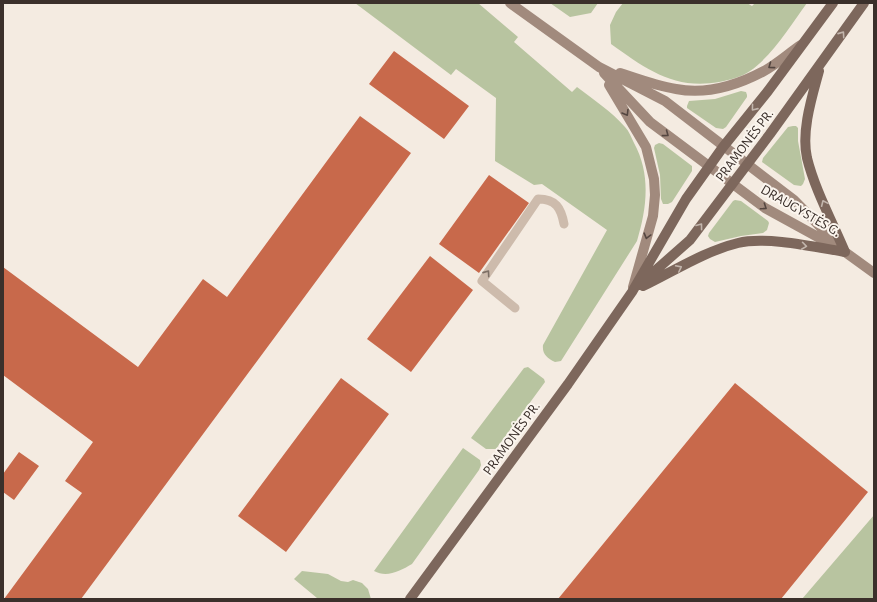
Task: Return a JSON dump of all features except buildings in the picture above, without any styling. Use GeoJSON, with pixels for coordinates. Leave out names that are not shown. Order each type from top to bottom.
{"type":"FeatureCollection","features":[{"type":"Feature","properties":{"kind":"main road","name":"DRAUGYSTĖS G."},"geometry":{"type":"LineString","coordinates":[[510,3],[599,67],[665,102],[794,200],[845,252]]}},
{"type":"Feature","properties":{"kind":"main road","name":"PRAMONĖS PR."},"geometry":{"type":"LineString","coordinates":[[410,599],[568,384],[632,292],[686,198],[833,3]]}},
{"type":"Feature","properties":{"kind":"main road","name":"PRAMONĖS PR."},"geometry":{"type":"LineString","coordinates":[[632,292],[690,240],[864,3]]}},
{"type":"Feature","properties":{"kind":"main road"},"geometry":{"type":"LineString","coordinates":[[599,67],[676,89],[700,92],[730,86],[764,71],[803,44]]}},
{"type":"Feature","properties":{"kind":"main road"},"geometry":{"type":"LineString","coordinates":[[820,64],[806,127],[807,157],[818,190],[845,252]]}},
{"type":"Feature","properties":{"kind":"main road","name":"DRAUGYSTĖS G."},"geometry":{"type":"LineString","coordinates":[[599,67],[650,122],[765,208],[845,252],[874,273]]}},
{"type":"Feature","properties":{"kind":"main road"},"geometry":{"type":"LineString","coordinates":[[599,67],[646,147],[654,179],[655,195],[653,216],[632,292]]}},
{"type":"Feature","properties":{"kind":"main road"},"geometry":{"type":"LineString","coordinates":[[632,292],[712,251],[740,242],[769,241],[845,252]]}},
{"type":"Feature","properties":{"kind":"lane"},"geometry":{"type":"LineString","coordinates":[[515,308],[482,281],[538,199],[545,199],[555,203],[562,211],[564,224]]}},
{"type":"Feature","properties":{"kind":"green space"},"geometry":{"type":"Polygon","coordinates":[[[355,3],[478,3],[518,37],[514,42],[572,92],[577,87],[614,116],[629,132],[643,167],[646,191],[643,216],[637,241],[561,361],[555,362],[547,357],[543,351],[543,345],[607,230],[542,184],[534,185],[495,161],[496,98],[456,69],[451,75],[355,3]]]}},
{"type":"Feature","properties":{"kind":"green space"},"geometry":{"type":"Polygon","coordinates":[[[550,3],[598,3],[591,13],[570,17],[550,3]]]}},
{"type":"Feature","properties":{"kind":"green space"},"geometry":{"type":"Polygon","coordinates":[[[623,3],[747,3],[752,6],[755,3],[807,3],[774,48],[759,64],[743,75],[719,82],[703,84],[674,80],[661,75],[636,62],[611,44],[610,25],[616,12],[623,3]]]}},
{"type":"Feature","properties":{"kind":"green space"},"geometry":{"type":"Polygon","coordinates":[[[741,91],[746,92],[747,97],[723,129],[716,128],[687,108],[689,101],[715,99],[741,91]]]}},
{"type":"Feature","properties":{"kind":"green space"},"geometry":{"type":"Polygon","coordinates":[[[793,126],[798,128],[798,141],[805,179],[801,186],[794,185],[762,162],[763,158],[788,127],[793,126]]]}},
{"type":"Feature","properties":{"kind":"green space"},"geometry":{"type":"Polygon","coordinates":[[[659,143],[663,144],[692,166],[692,171],[672,202],[668,204],[663,204],[661,199],[660,175],[654,148],[655,145],[659,143]]]}},
{"type":"Feature","properties":{"kind":"green space"},"geometry":{"type":"Polygon","coordinates":[[[735,200],[741,201],[768,221],[769,223],[767,230],[763,233],[715,242],[708,236],[709,233],[735,200]]]}},
{"type":"Feature","properties":{"kind":"green space"},"geometry":{"type":"Polygon","coordinates":[[[528,367],[544,379],[545,382],[496,449],[486,449],[471,438],[524,368],[528,367]]]}},
{"type":"Feature","properties":{"kind":"green space"},"geometry":{"type":"Polygon","coordinates":[[[463,448],[480,460],[481,465],[479,470],[412,564],[389,574],[374,571],[463,448]]]}},
{"type":"Feature","properties":{"kind":"green space"},"geometry":{"type":"Polygon","coordinates":[[[874,515],[874,599],[802,599],[874,515]]]}},
{"type":"Feature","properties":{"kind":"green space"},"geometry":{"type":"Polygon","coordinates":[[[302,571],[328,574],[341,581],[348,582],[353,580],[362,583],[368,589],[371,599],[317,599],[294,579],[302,571]]]}}]}
